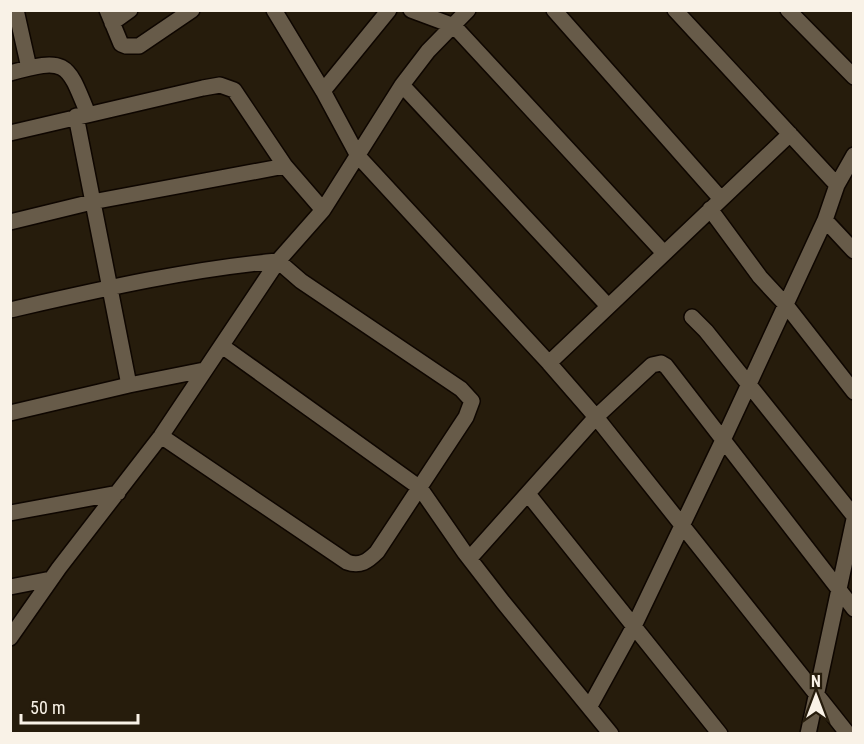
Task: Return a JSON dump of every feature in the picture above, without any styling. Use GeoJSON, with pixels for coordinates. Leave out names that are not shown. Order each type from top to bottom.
{"type":"FeatureCollection","features":[{"type":"Feature","properties":{"kind":"street"},"geometry":{"type":"LineString","coordinates":[[16,10],[29,68]]}},
{"type":"Feature","properties":{"kind":"street"},"geometry":{"type":"LineString","coordinates":[[130,10],[110,17],[121,44],[133,47],[139,46],[192,10]]}},
{"type":"Feature","properties":{"kind":"street"},"geometry":{"type":"LineString","coordinates":[[274,10],[323,91],[357,156],[549,363],[596,417],[848,734]]}},
{"type":"Feature","properties":{"kind":"street"},"geometry":{"type":"LineString","coordinates":[[323,91],[389,10]]}},
{"type":"Feature","properties":{"kind":"street"},"geometry":{"type":"LineString","coordinates":[[411,10],[453,26],[664,253]]}},
{"type":"Feature","properties":{"kind":"street"},"geometry":{"type":"LineString","coordinates":[[10,638],[51,579],[161,436],[278,261],[323,210],[402,85],[428,51],[468,10]]}},
{"type":"Feature","properties":{"kind":"street"},"geometry":{"type":"LineString","coordinates":[[554,10],[716,204],[760,277],[786,305],[854,392]]}},
{"type":"Feature","properties":{"kind":"street"},"geometry":{"type":"LineString","coordinates":[[675,10],[837,185]]}},
{"type":"Feature","properties":{"kind":"street"},"geometry":{"type":"LineString","coordinates":[[788,10],[854,77]]}},
{"type":"Feature","properties":{"kind":"street"},"geometry":{"type":"LineString","coordinates":[[10,73],[49,64],[68,71],[74,78],[82,115],[92,202],[129,385]]}},
{"type":"Feature","properties":{"kind":"street"},"geometry":{"type":"LineString","coordinates":[[402,85],[609,306]]}},
{"type":"Feature","properties":{"kind":"street"},"geometry":{"type":"LineString","coordinates":[[10,133],[203,88],[226,86],[234,90],[285,166],[323,210]]}},
{"type":"Feature","properties":{"kind":"street"},"geometry":{"type":"LineString","coordinates":[[549,363],[790,134]]}},
{"type":"Feature","properties":{"kind":"street"},"geometry":{"type":"LineString","coordinates":[[590,706],[634,626],[786,305],[825,220],[837,185],[854,155]]}},
{"type":"Feature","properties":{"kind":"street"},"geometry":{"type":"LineString","coordinates":[[10,222],[92,202],[285,166]]}},
{"type":"Feature","properties":{"kind":"street"},"geometry":{"type":"LineString","coordinates":[[825,220],[854,252]]}},
{"type":"Feature","properties":{"kind":"street"},"geometry":{"type":"LineString","coordinates":[[10,310],[111,287],[278,261],[301,281],[461,389],[472,401],[466,417],[377,552],[369,560],[353,564],[161,436]]}},
{"type":"Feature","properties":{"kind":"street"},"geometry":{"type":"LineString","coordinates":[[692,317],[706,331],[854,518],[808,734]]}},
{"type":"Feature","properties":{"kind":"street"},"geometry":{"type":"LineString","coordinates":[[222,346],[420,489],[503,602],[611,734]]}},
{"type":"Feature","properties":{"kind":"street"},"geometry":{"type":"LineString","coordinates":[[470,558],[596,417],[652,365],[661,363],[666,366],[854,609]]}},
{"type":"Feature","properties":{"kind":"street"},"geometry":{"type":"LineString","coordinates":[[10,413],[204,370]]}},
{"type":"Feature","properties":{"kind":"street"},"geometry":{"type":"LineString","coordinates":[[10,513],[118,493]]}},
{"type":"Feature","properties":{"kind":"street"},"geometry":{"type":"LineString","coordinates":[[528,494],[720,734]]}},
{"type":"Feature","properties":{"kind":"street"},"geometry":{"type":"LineString","coordinates":[[10,587],[51,579]]}}]}
